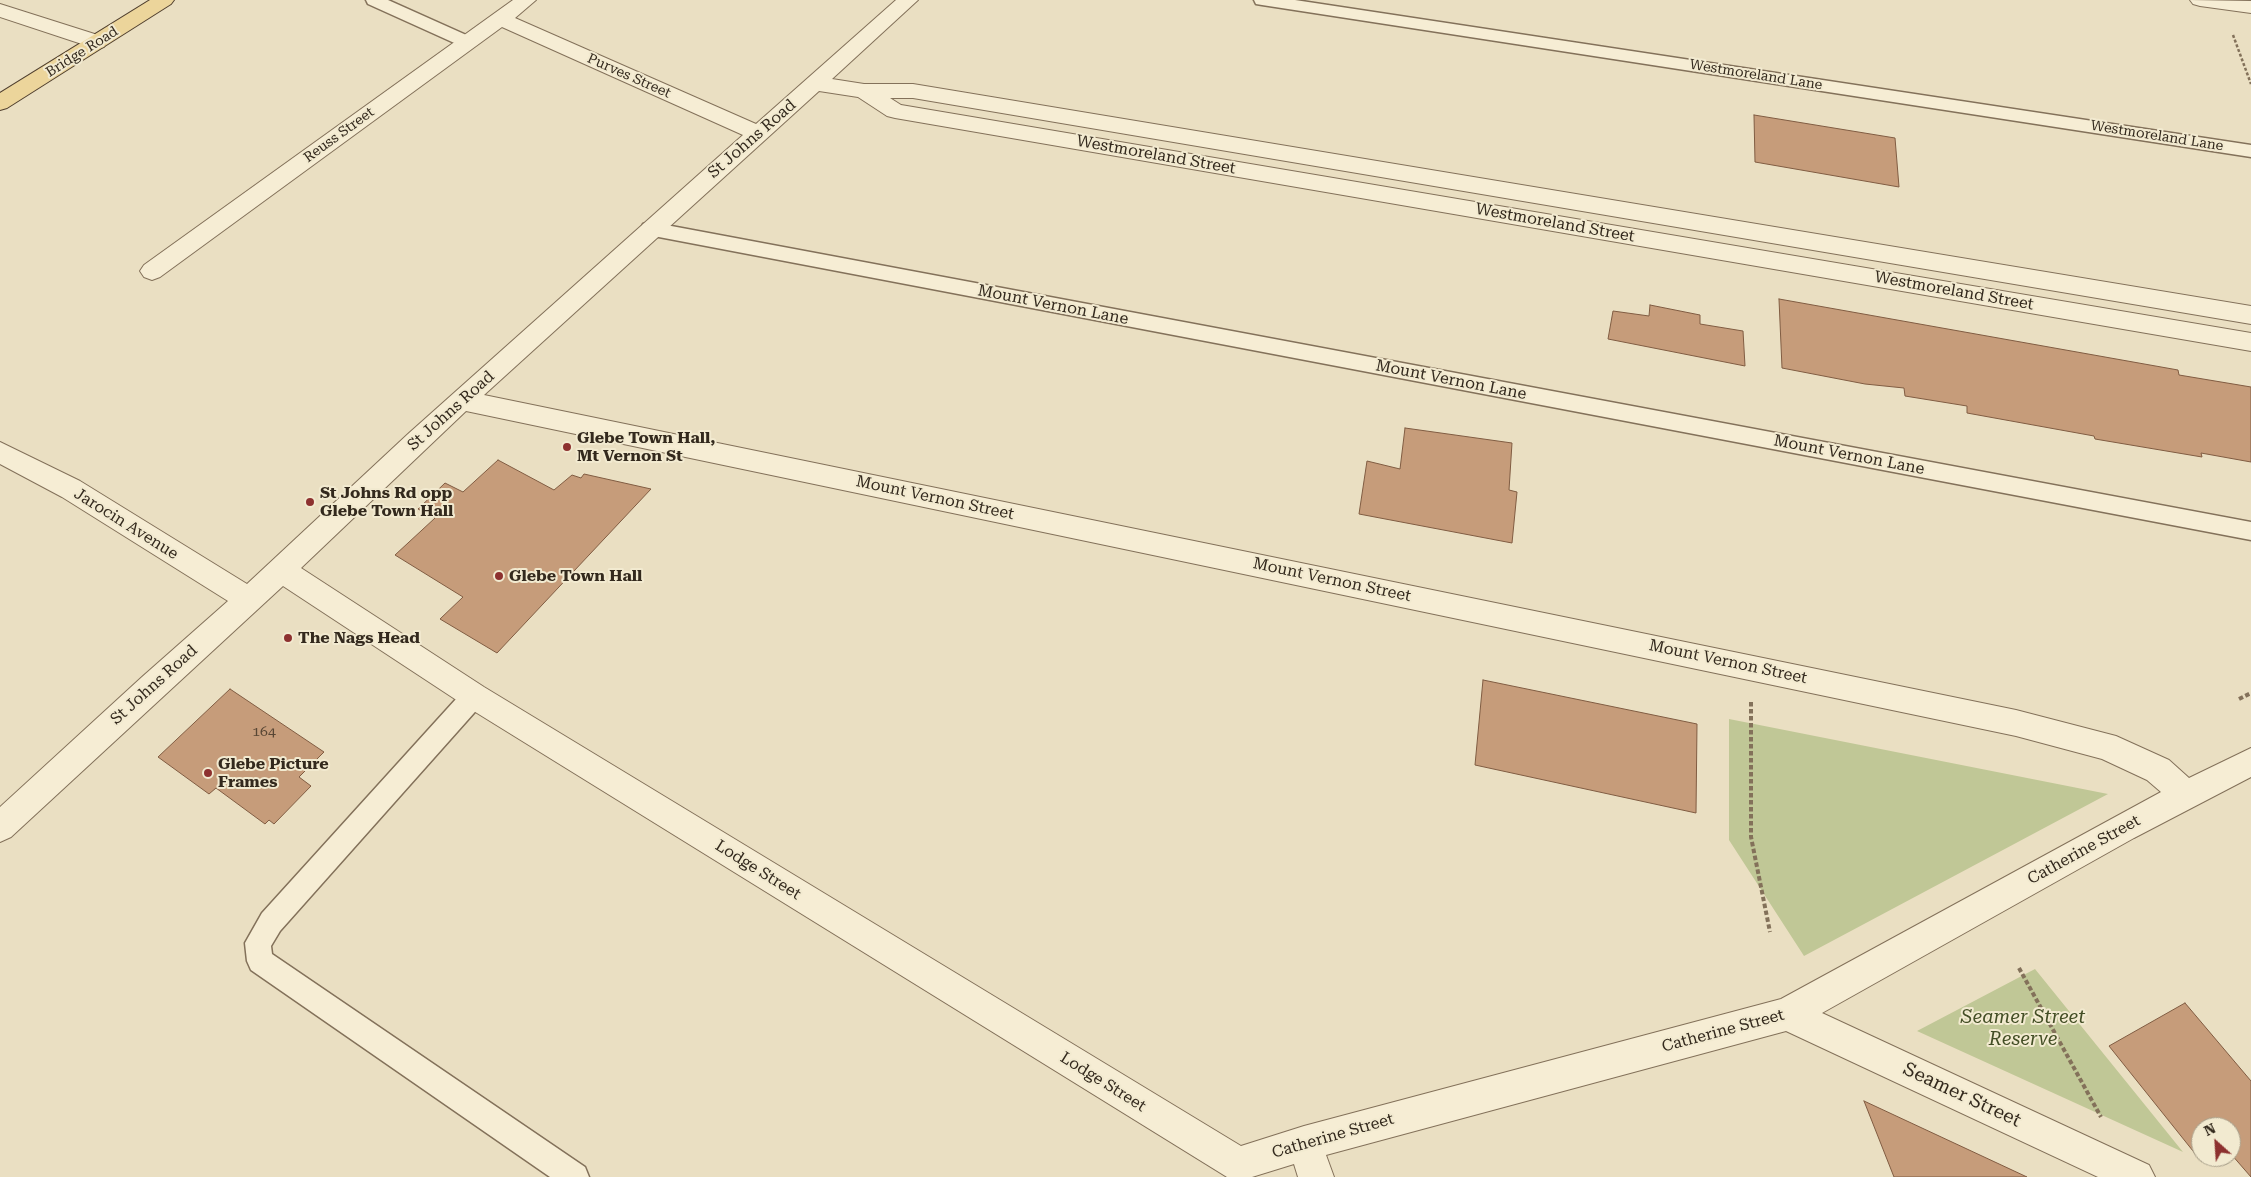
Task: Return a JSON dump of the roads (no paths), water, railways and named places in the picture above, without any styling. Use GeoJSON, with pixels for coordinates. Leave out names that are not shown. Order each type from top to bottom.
{"type":"FeatureCollection","features":[{"type":"Feature","properties":{"kind":"main road","name":"Bridge Road"},"geometry":{"type":"LineString","coordinates":[[0,103],[164,0]]}},
{"type":"Feature","properties":{"kind":"street","name":"Reuss Street"},"geometry":{"type":"LineString","coordinates":[[152,271],[526,0]]}},
{"type":"Feature","properties":{"kind":"street","name":"St Johns Road"},"geometry":{"type":"LineString","coordinates":[[0,827],[152,686],[249,600],[418,441],[464,401],[650,229],[908,0]]}},
{"type":"Feature","properties":{"kind":"street"},"geometry":{"type":"LineString","coordinates":[[2200,0],[2251,7]]}},
{"type":"Feature","properties":{"kind":"street"},"geometry":{"type":"LineString","coordinates":[[0,10],[97,42]]}},
{"type":"Feature","properties":{"kind":"street","name":"Purves Street"},"geometry":{"type":"LineString","coordinates":[[500,18],[757,133]]}},
{"type":"Feature","properties":{"kind":"street","name":"Westmoreland Street"},"geometry":{"type":"LineString","coordinates":[[815,83],[864,91],[913,91],[2251,315]]}},
{"type":"Feature","properties":{"kind":"street","name":"Westmoreland Street"},"geometry":{"type":"LineString","coordinates":[[864,91],[895,111],[2251,342]]}},
{"type":"Feature","properties":{"kind":"street","name":"Mount Vernon Street"},"geometry":{"type":"LineString","coordinates":[[464,401],[2016,723],[2106,746],[2158,770],[2186,795]]}},
{"type":"Feature","properties":{"kind":"street","name":"Jarocin Avenue"},"geometry":{"type":"LineString","coordinates":[[0,452],[71,489],[249,600]]}},
{"type":"Feature","properties":{"kind":"street","name":"Lodge Street"},"geometry":{"type":"LineString","coordinates":[[281,570],[474,696],[1238,1164]]}},
{"type":"Feature","properties":{"kind":"street","name":"Catherine Street"},"geometry":{"type":"LineString","coordinates":[[1238,1164],[1304,1143],[1787,1014],[2123,828],[2251,762]]}},
{"type":"Feature","properties":{"kind":"street","name":"Seamer Street"},"geometry":{"type":"LineString","coordinates":[[1787,1014],[2137,1177]]}},
{"type":"Feature","properties":{"kind":"street"},"geometry":{"type":"LineString","coordinates":[[1304,1143],[1316,1177]]}},
{"type":"Feature","properties":{"kind":"lane"},"geometry":{"type":"LineString","coordinates":[[374,0],[467,42]]}},
{"type":"Feature","properties":{"kind":"lane","name":"Westmoreland Lane"},"geometry":{"type":"LineString","coordinates":[[1262,0],[2251,150]]}},
{"type":"Feature","properties":{"kind":"lane","name":"Mount Vernon Lane"},"geometry":{"type":"LineString","coordinates":[[650,229],[2251,531]]}},
{"type":"Feature","properties":{"kind":"lane"},"geometry":{"type":"LineString","coordinates":[[474,696],[271,922],[258,944],[260,960],[575,1177]]}},
{"type":"Feature","properties":{"kind":"place","name":"Glebe Town Hall, Mt Vernon St"},"geometry":{"type":"Point","coordinates":[567,447]}},
{"type":"Feature","properties":{"kind":"place","name":"St Johns Rd opp Glebe Town Hall"},"geometry":{"type":"Point","coordinates":[310,502]}},
{"type":"Feature","properties":{"kind":"place","name":"Glebe Town Hall"},"geometry":{"type":"Point","coordinates":[499,576]}},
{"type":"Feature","properties":{"kind":"place","name":"The Nags Head"},"geometry":{"type":"Point","coordinates":[288,638]}},
{"type":"Feature","properties":{"kind":"place","name":"Glebe Picture Frames"},"geometry":{"type":"Point","coordinates":[208,773]}},
{"type":"Feature","properties":{"kind":"park label","name":"Seamer Street Reserve"},"geometry":{"type":"Point","coordinates":[2023,1028]}}]}
